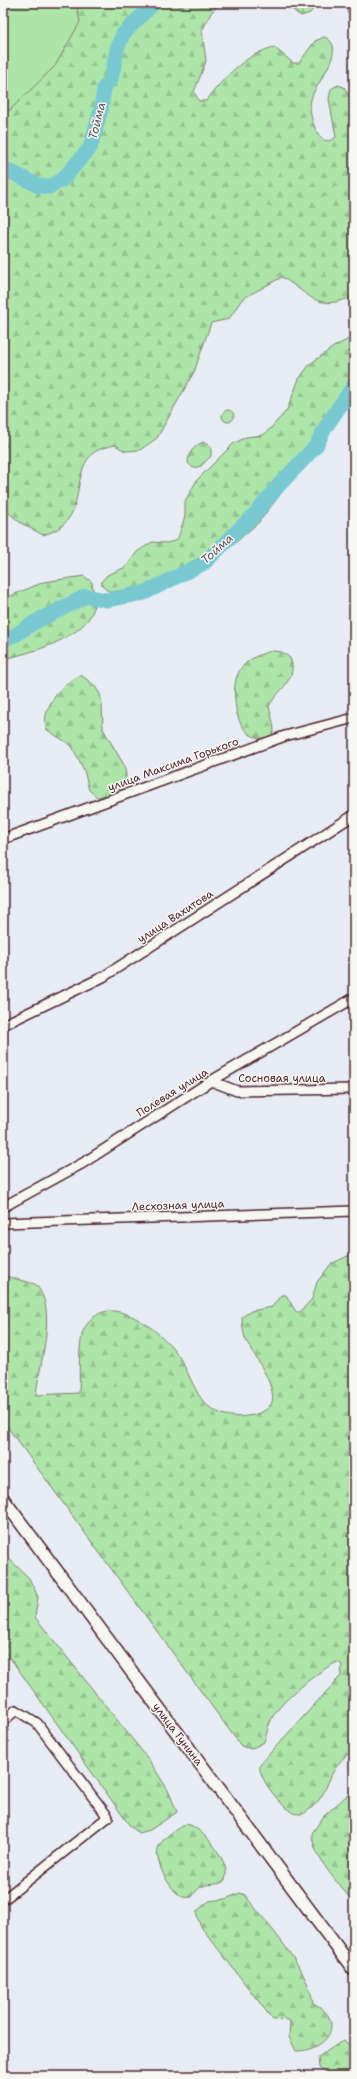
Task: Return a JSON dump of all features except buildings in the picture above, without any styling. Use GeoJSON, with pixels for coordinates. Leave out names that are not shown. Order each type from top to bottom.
{"type":"FeatureCollection","features":[{"type":"Feature","properties":{"kind":"main road","name":"улица Гунина"},"geometry":{"type":"LineString","coordinates":[[3,1499],[354,1970]]}},
{"type":"Feature","properties":{"kind":"street","name":"улица Максима Горького"},"geometry":{"type":"LineString","coordinates":[[3,838],[285,736],[354,718]]}},
{"type":"Feature","properties":{"kind":"street","name":"улица Вахитова"},"geometry":{"type":"LineString","coordinates":[[3,1025],[103,977],[354,815]]}},
{"type":"Feature","properties":{"kind":"street","name":"Полевая улица"},"geometry":{"type":"LineString","coordinates":[[3,1207],[83,1163],[211,1081],[354,998]]}},
{"type":"Feature","properties":{"kind":"street","name":"Сосновая улица"},"geometry":{"type":"LineString","coordinates":[[211,1081],[237,1091],[354,1089]]}},
{"type":"Feature","properties":{"kind":"street","name":"Лесхозная улица"},"geometry":{"type":"LineString","coordinates":[[3,1223],[354,1211]]}},
{"type":"Feature","properties":{"kind":"street"},"geometry":{"type":"LineString","coordinates":[[3,1722],[16,1710],[37,1723],[108,1818],[3,1900]]}},
{"type":"Feature","properties":{"kind":"green space"},"geometry":{"type":"Polygon","coordinates":[[[3,3],[76,3],[80,22],[55,66],[10,110],[3,109],[3,3]]]}},
{"type":"Feature","properties":{"kind":"green space"},"geometry":{"type":"Polygon","coordinates":[[[14,3],[220,3],[211,13],[202,31],[206,61],[194,92],[199,101],[206,101],[236,68],[254,55],[274,47],[293,63],[299,63],[315,41],[324,37],[331,42],[333,56],[325,74],[312,96],[310,109],[313,123],[322,139],[329,141],[336,137],[329,99],[331,89],[338,85],[344,87],[352,100],[354,120],[354,296],[342,301],[323,302],[315,300],[282,277],[242,299],[229,319],[211,323],[194,372],[157,438],[140,450],[125,451],[115,445],[100,449],[92,454],[85,463],[73,510],[67,520],[58,529],[43,535],[21,523],[3,508],[3,66],[14,3]]]}},
{"type":"Feature","properties":{"kind":"green space"},"geometry":{"type":"Polygon","coordinates":[[[287,3],[317,3],[310,13],[301,16],[290,8],[287,3]]]}},
{"type":"Feature","properties":{"kind":"green space"},"geometry":{"type":"Polygon","coordinates":[[[344,3],[354,3],[354,30],[344,3]]]}},
{"type":"Feature","properties":{"kind":"green space"},"geometry":{"type":"Polygon","coordinates":[[[354,336],[354,392],[333,418],[307,466],[286,487],[259,522],[225,552],[206,566],[192,573],[188,577],[172,584],[115,592],[108,591],[104,588],[101,582],[107,575],[126,567],[137,552],[152,542],[166,543],[175,541],[178,538],[185,516],[185,501],[197,480],[233,444],[246,437],[263,435],[270,429],[287,410],[299,379],[310,364],[332,348],[354,336]]]}},
{"type":"Feature","properties":{"kind":"green space"},"geometry":{"type":"Polygon","coordinates":[[[226,410],[230,410],[234,416],[230,422],[226,422],[222,418],[222,414],[226,410]]]}},
{"type":"Feature","properties":{"kind":"green space"},"geometry":{"type":"Polygon","coordinates":[[[203,442],[211,447],[211,456],[201,466],[193,468],[188,463],[190,453],[194,448],[203,442]]]}},
{"type":"Feature","properties":{"kind":"green space"},"geometry":{"type":"Polygon","coordinates":[[[84,576],[92,582],[94,602],[92,613],[86,622],[76,631],[53,644],[3,659],[3,599],[44,582],[84,576]]]}},
{"type":"Feature","properties":{"kind":"green space"},"geometry":{"type":"Polygon","coordinates":[[[272,651],[282,652],[290,658],[292,672],[286,684],[269,706],[274,730],[269,737],[261,738],[249,734],[243,728],[239,720],[235,700],[236,681],[242,667],[247,662],[262,654],[272,651]]]}},
{"type":"Feature","properties":{"kind":"green space"},"geometry":{"type":"Polygon","coordinates":[[[81,675],[94,685],[100,694],[103,729],[124,765],[126,775],[125,785],[113,795],[97,797],[89,790],[84,770],[72,746],[46,729],[45,721],[47,713],[54,697],[67,684],[81,675]]]}},
{"type":"Feature","properties":{"kind":"green space"},"geometry":{"type":"Polygon","coordinates":[[[354,1253],[354,1749],[338,1764],[317,1803],[303,1814],[298,1814],[291,1812],[286,1808],[270,1790],[262,1776],[260,1764],[341,1676],[342,1665],[338,1662],[331,1665],[312,1678],[283,1703],[276,1711],[269,1724],[264,1742],[251,1749],[241,1746],[3,1421],[3,1277],[9,1277],[35,1284],[42,1294],[46,1307],[46,1337],[36,1395],[79,1393],[80,1349],[85,1327],[100,1313],[111,1311],[122,1312],[144,1323],[171,1346],[185,1366],[199,1395],[208,1406],[220,1413],[239,1417],[253,1415],[264,1411],[271,1405],[273,1395],[268,1379],[245,1338],[242,1317],[251,1311],[272,1307],[281,1295],[286,1295],[296,1312],[300,1312],[312,1299],[317,1282],[331,1264],[354,1253]]]}},
{"type":"Feature","properties":{"kind":"green space"},"geometry":{"type":"Polygon","coordinates":[[[3,1553],[29,1578],[38,1597],[35,1617],[149,1760],[168,1790],[177,1812],[150,1830],[139,1833],[130,1826],[8,1655],[3,1652],[3,1553]]]}},
{"type":"Feature","properties":{"kind":"green space"},"geometry":{"type":"Polygon","coordinates":[[[354,1789],[354,1903],[322,1861],[313,1842],[312,1833],[324,1816],[354,1789]]]}},
{"type":"Feature","properties":{"kind":"green space"},"geometry":{"type":"Polygon","coordinates":[[[186,1824],[200,1831],[215,1847],[225,1866],[226,1874],[222,1883],[203,1886],[197,1890],[192,1897],[183,1897],[173,1889],[160,1866],[157,1851],[161,1842],[186,1824]]]}},
{"type":"Feature","properties":{"kind":"green space"},"geometry":{"type":"Polygon","coordinates":[[[240,1893],[245,1895],[295,1961],[310,1990],[313,2003],[323,2010],[329,2018],[331,2026],[329,2033],[317,2046],[307,2050],[296,2051],[289,2037],[290,2021],[285,2019],[273,2020],[202,1928],[197,1917],[197,1911],[209,1901],[225,1899],[240,1893]]]}},
{"type":"Feature","properties":{"kind":"green space"},"geometry":{"type":"Polygon","coordinates":[[[344,2040],[354,2050],[354,2070],[340,2076],[328,2074],[319,2068],[318,2057],[344,2040]]]}},
{"type":"Feature","properties":{"kind":"waterway","name":"Тойма"},"geometry":{"type":"LineString","coordinates":[[3,168],[39,186],[49,187],[62,180],[90,148],[101,110],[104,88],[111,79],[118,46],[123,34],[154,3]]}},
{"type":"Feature","properties":{"kind":"waterway","name":"Тойма"},"geometry":{"type":"LineString","coordinates":[[3,639],[15,635],[35,622],[86,596],[106,600],[144,593],[204,563],[256,513],[279,485],[316,446],[325,428],[354,385]]}}]}
